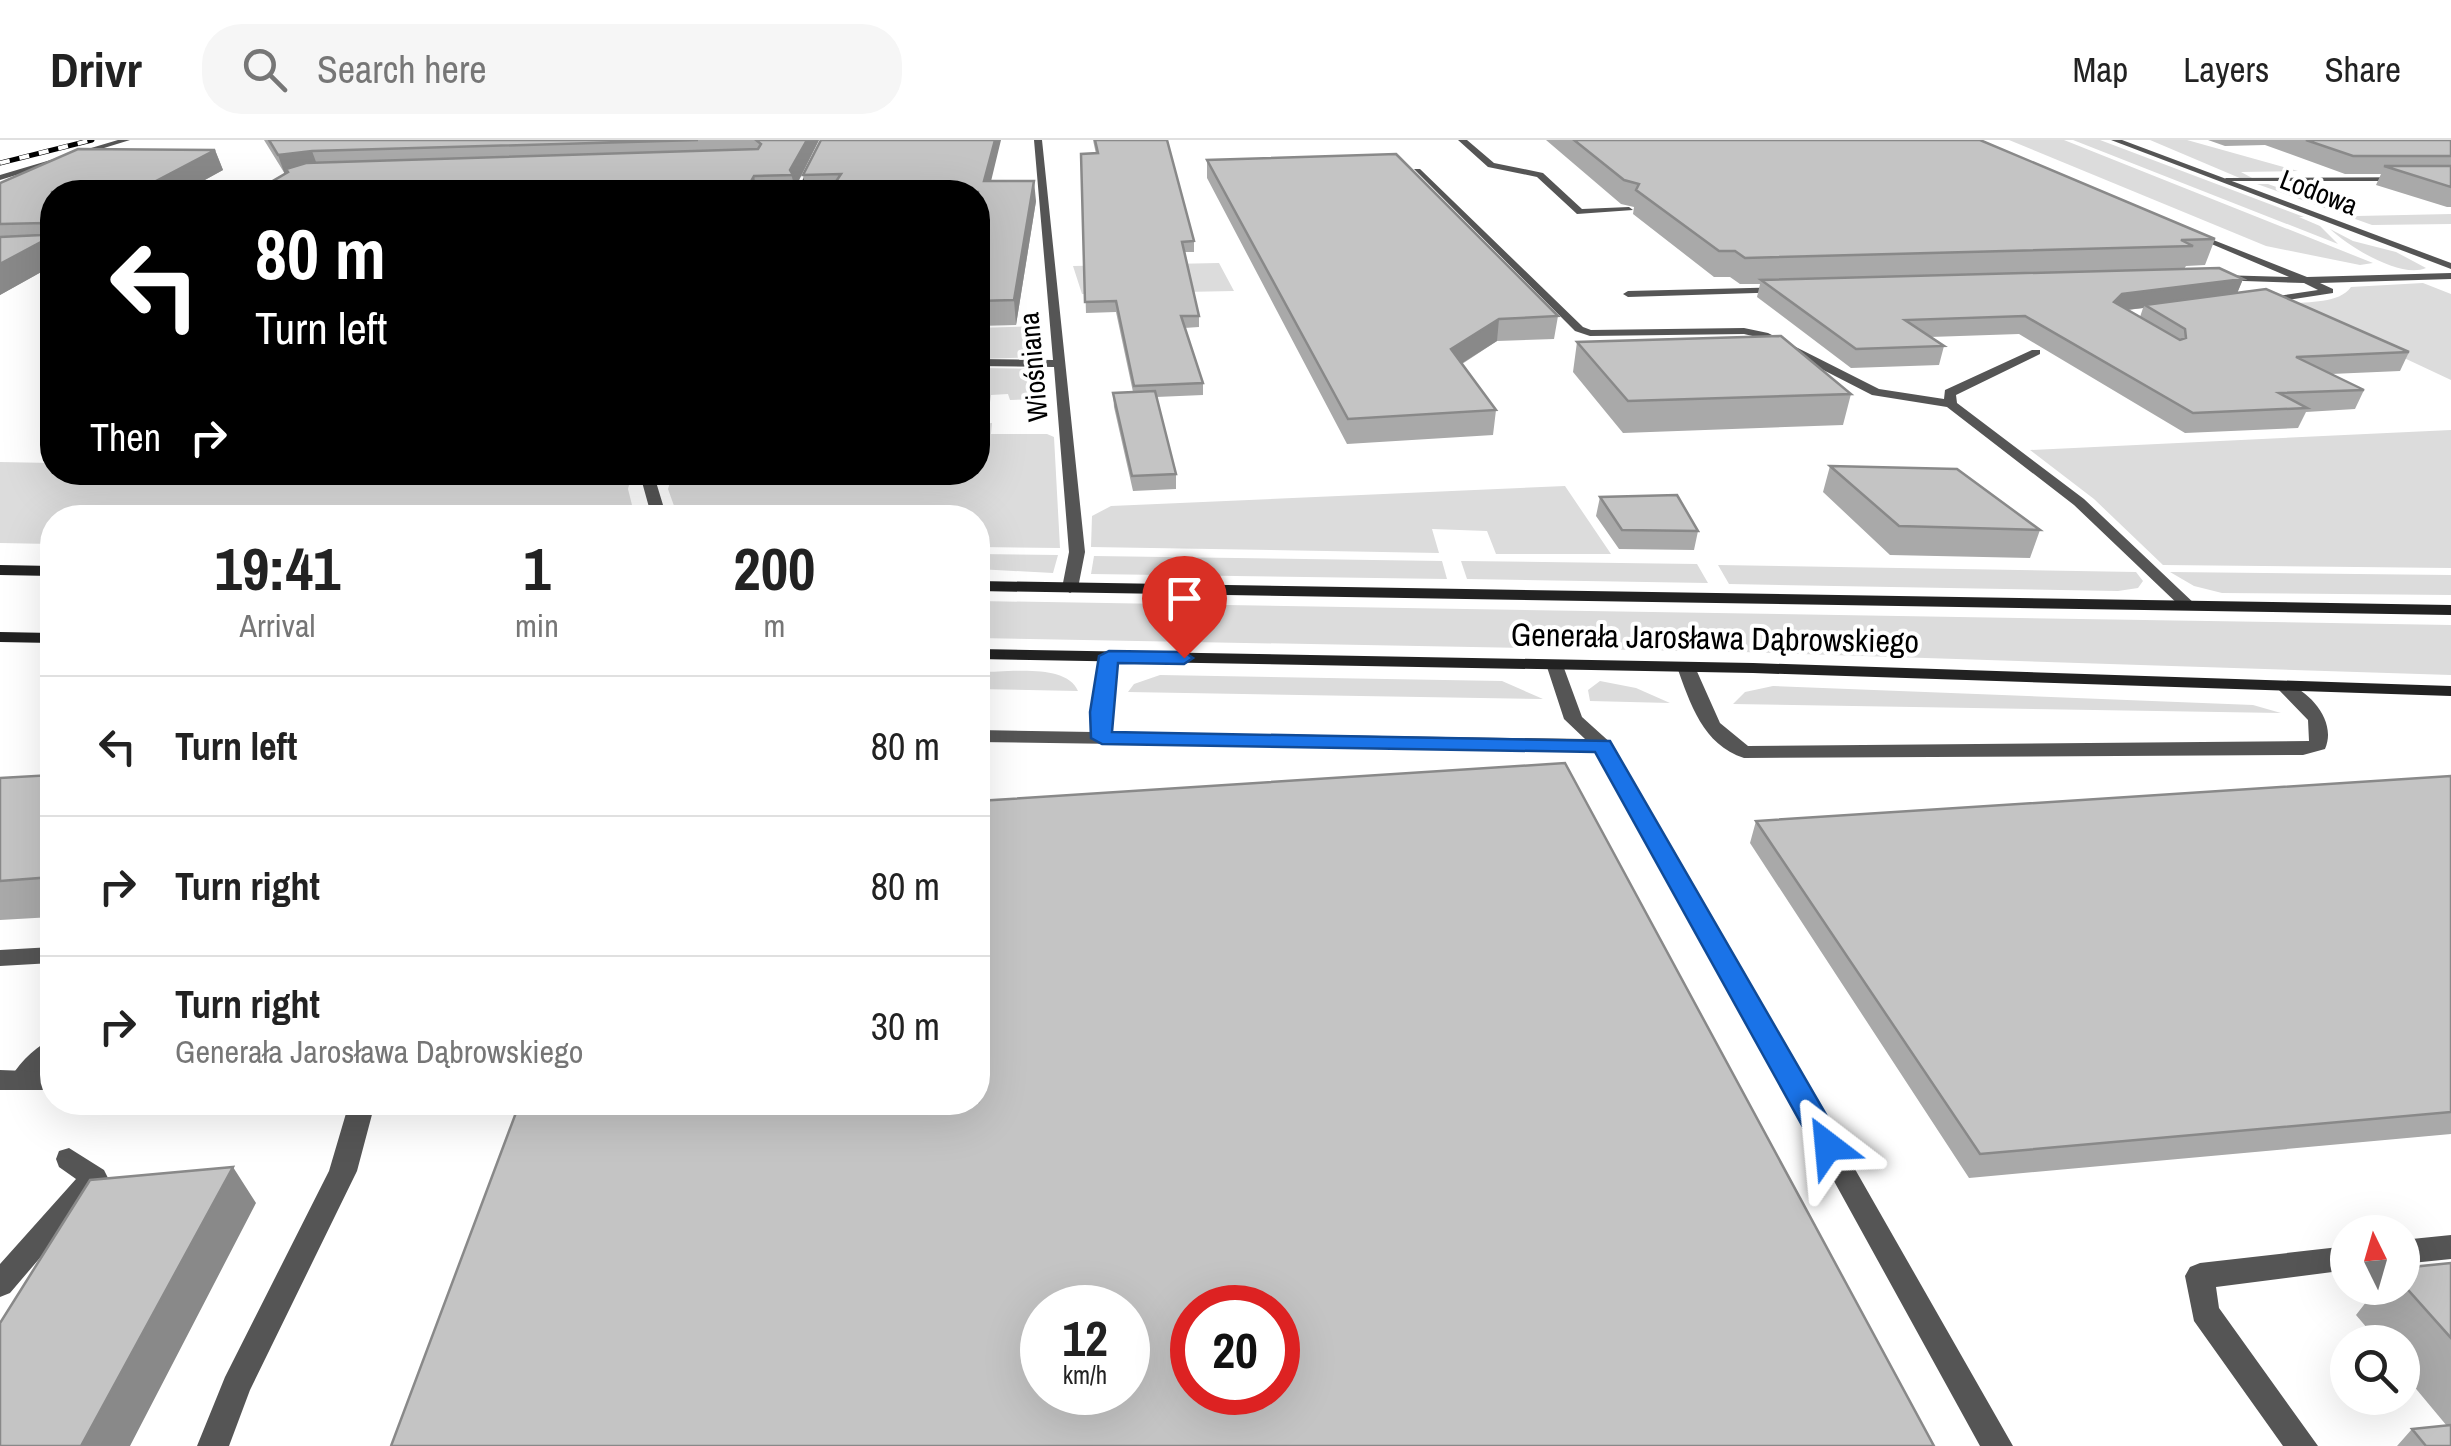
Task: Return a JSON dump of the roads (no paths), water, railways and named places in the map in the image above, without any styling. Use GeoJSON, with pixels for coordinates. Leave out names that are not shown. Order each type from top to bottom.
{"type":"FeatureCollection","features":[{"type":"Feature","properties":{"kind":"main road"},"geometry":{"type":"LineString","coordinates":[[0,570],[40,571]]}},
{"type":"Feature","properties":{"kind":"main road","name":"Generała Jarosława Dąbrowskiego"},"geometry":{"type":"LineString","coordinates":[[990,586],[2451,610]]}},
{"type":"Feature","properties":{"kind":"main road"},"geometry":{"type":"LineString","coordinates":[[0,637],[40,638]]}},
{"type":"Feature","properties":{"kind":"main road","name":"Generała Jarosława Dąbrowskiego"},"geometry":{"type":"LineString","coordinates":[[990,654],[1686,667],[2451,691]]}},
{"type":"Feature","properties":{"kind":"street"},"geometry":{"type":"LineString","coordinates":[[0,178],[126,140]]}},
{"type":"Feature","properties":{"kind":"street"},"geometry":{"type":"LineString","coordinates":[[807,180],[825,140]]}},
{"type":"Feature","properties":{"kind":"street","name":"Wiośniana"},"geometry":{"type":"LineString","coordinates":[[1038,140],[1077,552],[1070,588]]}},
{"type":"Feature","properties":{"kind":"street"},"geometry":{"type":"LineString","coordinates":[[1462,140],[1491,164],[1540,175],[1580,212],[1629,210]]}},
{"type":"Feature","properties":{"kind":"street","name":"Lodowa"},"geometry":{"type":"LineString","coordinates":[[2115,140],[2451,266]]}},
{"type":"Feature","properties":{"kind":"street"},"geometry":{"type":"LineString","coordinates":[[30,168],[62,169]]}},
{"type":"Feature","properties":{"kind":"street"},"geometry":{"type":"LineString","coordinates":[[1417,170],[1579,329],[1744,331],[1764,335],[1876,392],[1951,404],[2079,502],[2188,606]]}},
{"type":"Feature","properties":{"kind":"street"},"geometry":{"type":"LineString","coordinates":[[2226,181],[2451,179]]}},
{"type":"Feature","properties":{"kind":"street"},"geometry":{"type":"LineString","coordinates":[[2173,224],[2329,290],[2242,304]]}},
{"type":"Feature","properties":{"kind":"street"},"geometry":{"type":"LineString","coordinates":[[2202,278],[2451,276]]}},
{"type":"Feature","properties":{"kind":"street"},"geometry":{"type":"LineString","coordinates":[[1628,294],[1806,289]]}},
{"type":"Feature","properties":{"kind":"street"},"geometry":{"type":"LineString","coordinates":[[1951,404],[1948,394],[2036,352]]}},
{"type":"Feature","properties":{"kind":"street"},"geometry":{"type":"LineString","coordinates":[[990,363],[1058,364]]}},
{"type":"Feature","properties":{"kind":"street"},"geometry":{"type":"LineString","coordinates":[[1102,738],[1100,712],[1109,656]]}},
{"type":"Feature","properties":{"kind":"street"},"geometry":{"type":"LineString","coordinates":[[1556,664],[1573,718],[1603,745],[1998,1446]]}},
{"type":"Feature","properties":{"kind":"street"},"geometry":{"type":"LineString","coordinates":[[1686,667],[1709,724],[1720,740],[1744,752],[2303,749],[2318,745],[2322,734],[2318,719],[2286,688]]}},
{"type":"Feature","properties":{"kind":"street"},"geometry":{"type":"LineString","coordinates":[[990,736],[1603,745]]}},
{"type":"Feature","properties":{"kind":"street"},"geometry":{"type":"LineString","coordinates":[[0,958],[40,956]]}},
{"type":"Feature","properties":{"kind":"street"},"geometry":{"type":"LineString","coordinates":[[11,1080],[40,1058]]}},
{"type":"Feature","properties":{"kind":"street"},"geometry":{"type":"LineString","coordinates":[[11,1080],[40,1081]]}},
{"type":"Feature","properties":{"kind":"street"},"geometry":{"type":"LineString","coordinates":[[213,1446],[236,1387],[344,1172],[360,1115]]}},
{"type":"Feature","properties":{"kind":"street"},"geometry":{"type":"LineString","coordinates":[[0,1284],[94,1178],[69,1159]]}},
{"type":"Feature","properties":{"kind":"street"},"geometry":{"type":"LineString","coordinates":[[2420,1250],[2451,1247]]}},
{"type":"Feature","properties":{"kind":"street"},"geometry":{"type":"LineString","coordinates":[[2302,1446],[2206,1312],[2200,1276],[2330,1260]]}},
{"type":"Feature","properties":{"kind":"railway"},"geometry":{"type":"LineString","coordinates":[[0,163],[92,140]]}}]}
